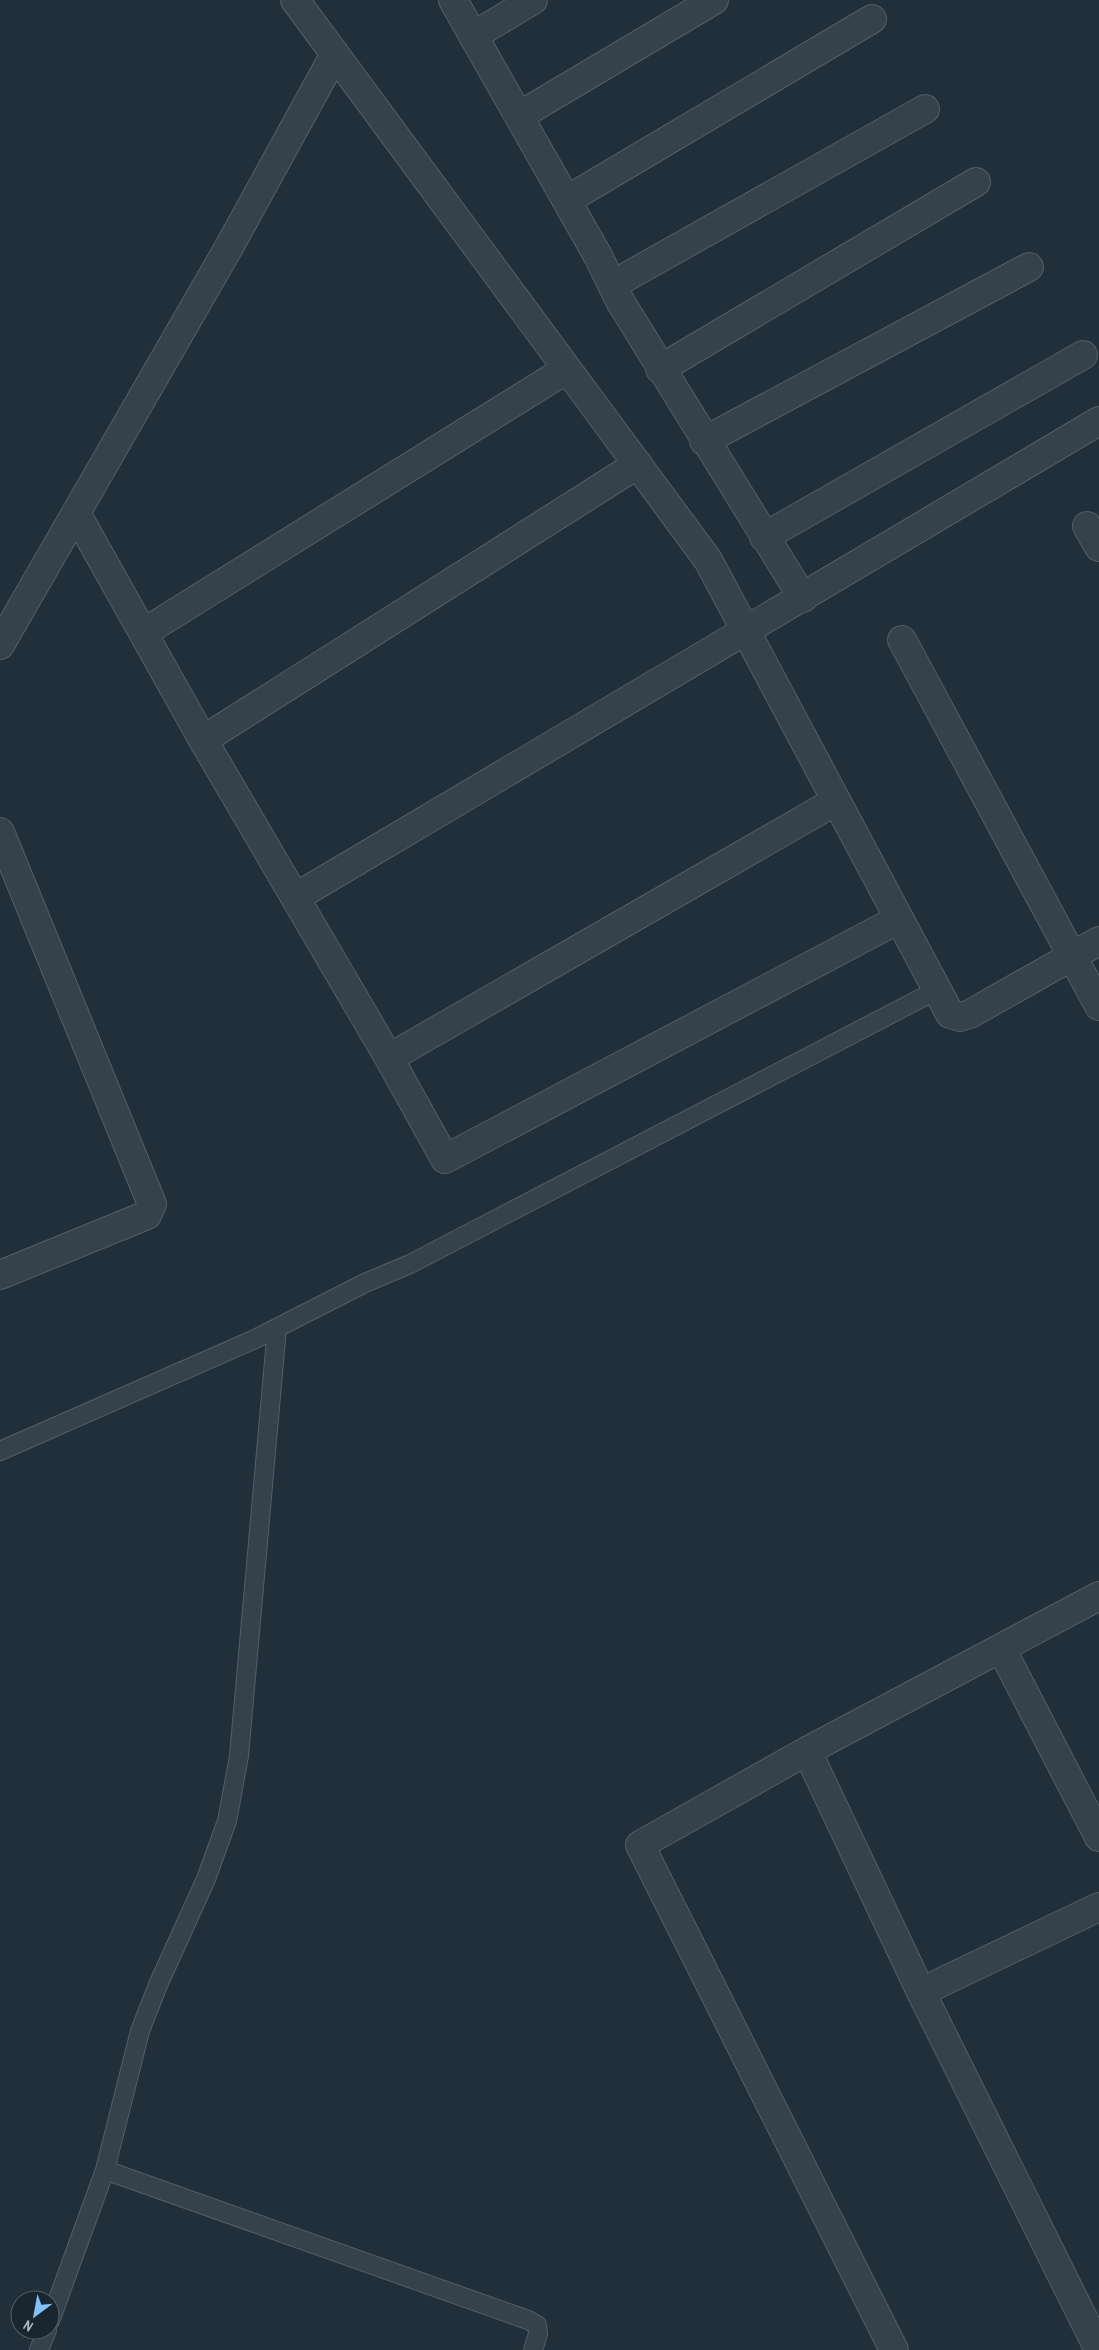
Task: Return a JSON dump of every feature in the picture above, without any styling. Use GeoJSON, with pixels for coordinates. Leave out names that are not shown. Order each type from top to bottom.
{"type":"FeatureCollection","features":[{"type":"Feature","properties":{"kind":"street"},"geometry":{"type":"LineString","coordinates":[[296,0],[708,560],[950,1014],[960,1017],[970,1014],[1099,941]]}},
{"type":"Feature","properties":{"kind":"street"},"geometry":{"type":"LineString","coordinates":[[452,0],[567,200],[660,369],[803,598]]}},
{"type":"Feature","properties":{"kind":"street"},"geometry":{"type":"LineString","coordinates":[[474,36],[533,0]]}},
{"type":"Feature","properties":{"kind":"street"},"geometry":{"type":"LineString","coordinates":[[518,116],[714,0]]}},
{"type":"Feature","properties":{"kind":"street"},"geometry":{"type":"LineString","coordinates":[[567,200],[872,18]]}},
{"type":"Feature","properties":{"kind":"street"},"geometry":{"type":"LineString","coordinates":[[0,645],[229,247],[335,54]]}},
{"type":"Feature","properties":{"kind":"street"},"geometry":{"type":"LineString","coordinates":[[612,284],[925,109]]}},
{"type":"Feature","properties":{"kind":"street"},"geometry":{"type":"LineString","coordinates":[[660,369],[976,182]]}},
{"type":"Feature","properties":{"kind":"street"},"geometry":{"type":"LineString","coordinates":[[704,441],[1028,267]]}},
{"type":"Feature","properties":{"kind":"street"},"geometry":{"type":"LineString","coordinates":[[764,537],[1083,355]]}},
{"type":"Feature","properties":{"kind":"street"},"geometry":{"type":"LineString","coordinates":[[143,633],[567,369]]}},
{"type":"Feature","properties":{"kind":"street"},"geometry":{"type":"LineString","coordinates":[[296,897],[1099,421]]}},
{"type":"Feature","properties":{"kind":"street"},"geometry":{"type":"LineString","coordinates":[[203,740],[638,464]]}},
{"type":"Feature","properties":{"kind":"street"},"geometry":{"type":"LineString","coordinates":[[76,513],[203,740],[389,1058],[445,1159],[899,919]]}},
{"type":"Feature","properties":{"kind":"street"},"geometry":{"type":"LineString","coordinates":[[902,640],[1074,955],[1099,1006]]}},
{"type":"Feature","properties":{"kind":"street"},"geometry":{"type":"LineString","coordinates":[[389,1058],[836,800]]}},
{"type":"Feature","properties":{"kind":"street"},"geometry":{"type":"LineString","coordinates":[[0,1275],[147,1216],[152,1204],[2,848]]}},
{"type":"Feature","properties":{"kind":"street"},"geometry":{"type":"LineString","coordinates":[[894,2350],[640,1845],[806,1751],[1099,1596]]}},
{"type":"Feature","properties":{"kind":"street"},"geometry":{"type":"LineString","coordinates":[[1001,1648],[1099,1837]]}},
{"type":"Feature","properties":{"kind":"street"},"geometry":{"type":"LineString","coordinates":[[806,1751],[921,1992],[1099,2350]]}},
{"type":"Feature","properties":{"kind":"street"},"geometry":{"type":"LineString","coordinates":[[921,1992],[1096,1917]]}},
{"type":"Feature","properties":{"kind":"lane"},"geometry":{"type":"LineString","coordinates":[[0,1451],[277,1328],[366,1283],[410,1264],[937,990]]}},
{"type":"Feature","properties":{"kind":"lane"},"geometry":{"type":"LineString","coordinates":[[60,2294],[105,2170],[140,2031],[158,1985],[206,1879],[227,1821],[239,1756],[277,1328]]}},
{"type":"Feature","properties":{"kind":"lane"},"geometry":{"type":"LineString","coordinates":[[105,2170],[528,2320],[537,2325],[538,2334],[533,2350]]}}]}
